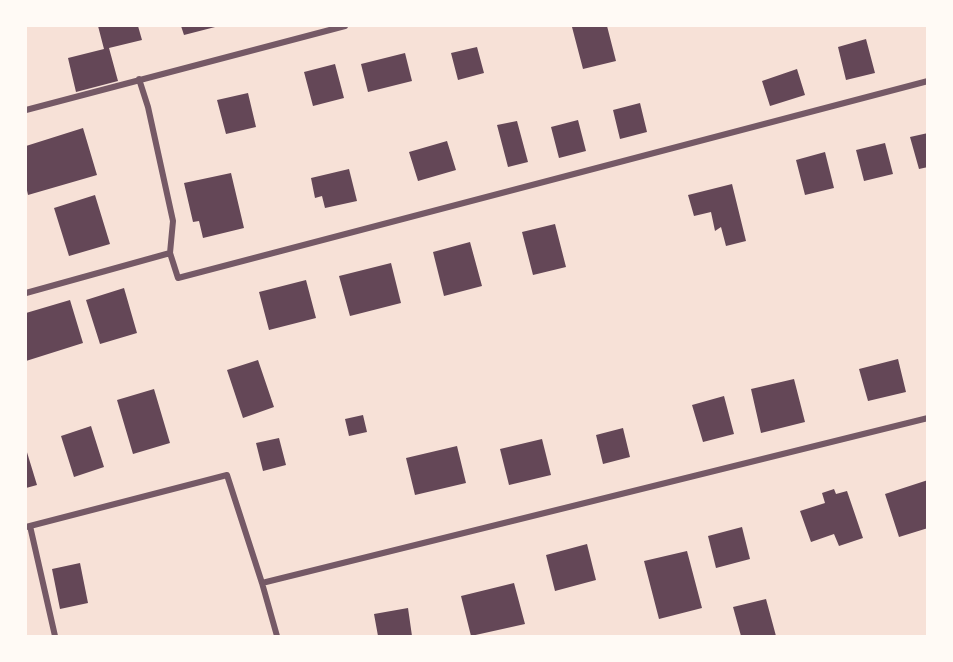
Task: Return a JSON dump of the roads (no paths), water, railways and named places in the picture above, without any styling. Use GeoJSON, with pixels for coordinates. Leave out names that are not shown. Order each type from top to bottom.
{"type":"FeatureCollection","features":[{"type":"Feature","properties":{"kind":"street"},"geometry":{"type":"LineString","coordinates":[[26,110],[345,26]]}},
{"type":"Feature","properties":{"kind":"street"},"geometry":{"type":"LineString","coordinates":[[139,79],[148,107],[173,221],[170,253],[178,278],[927,81]]}},
{"type":"Feature","properties":{"kind":"street"},"geometry":{"type":"LineString","coordinates":[[26,293],[170,253]]}},
{"type":"Feature","properties":{"kind":"street"},"geometry":{"type":"LineString","coordinates":[[262,583],[927,418]]}},
{"type":"Feature","properties":{"kind":"street"},"geometry":{"type":"LineString","coordinates":[[55,636],[28,526],[227,475],[277,636]]}}]}
